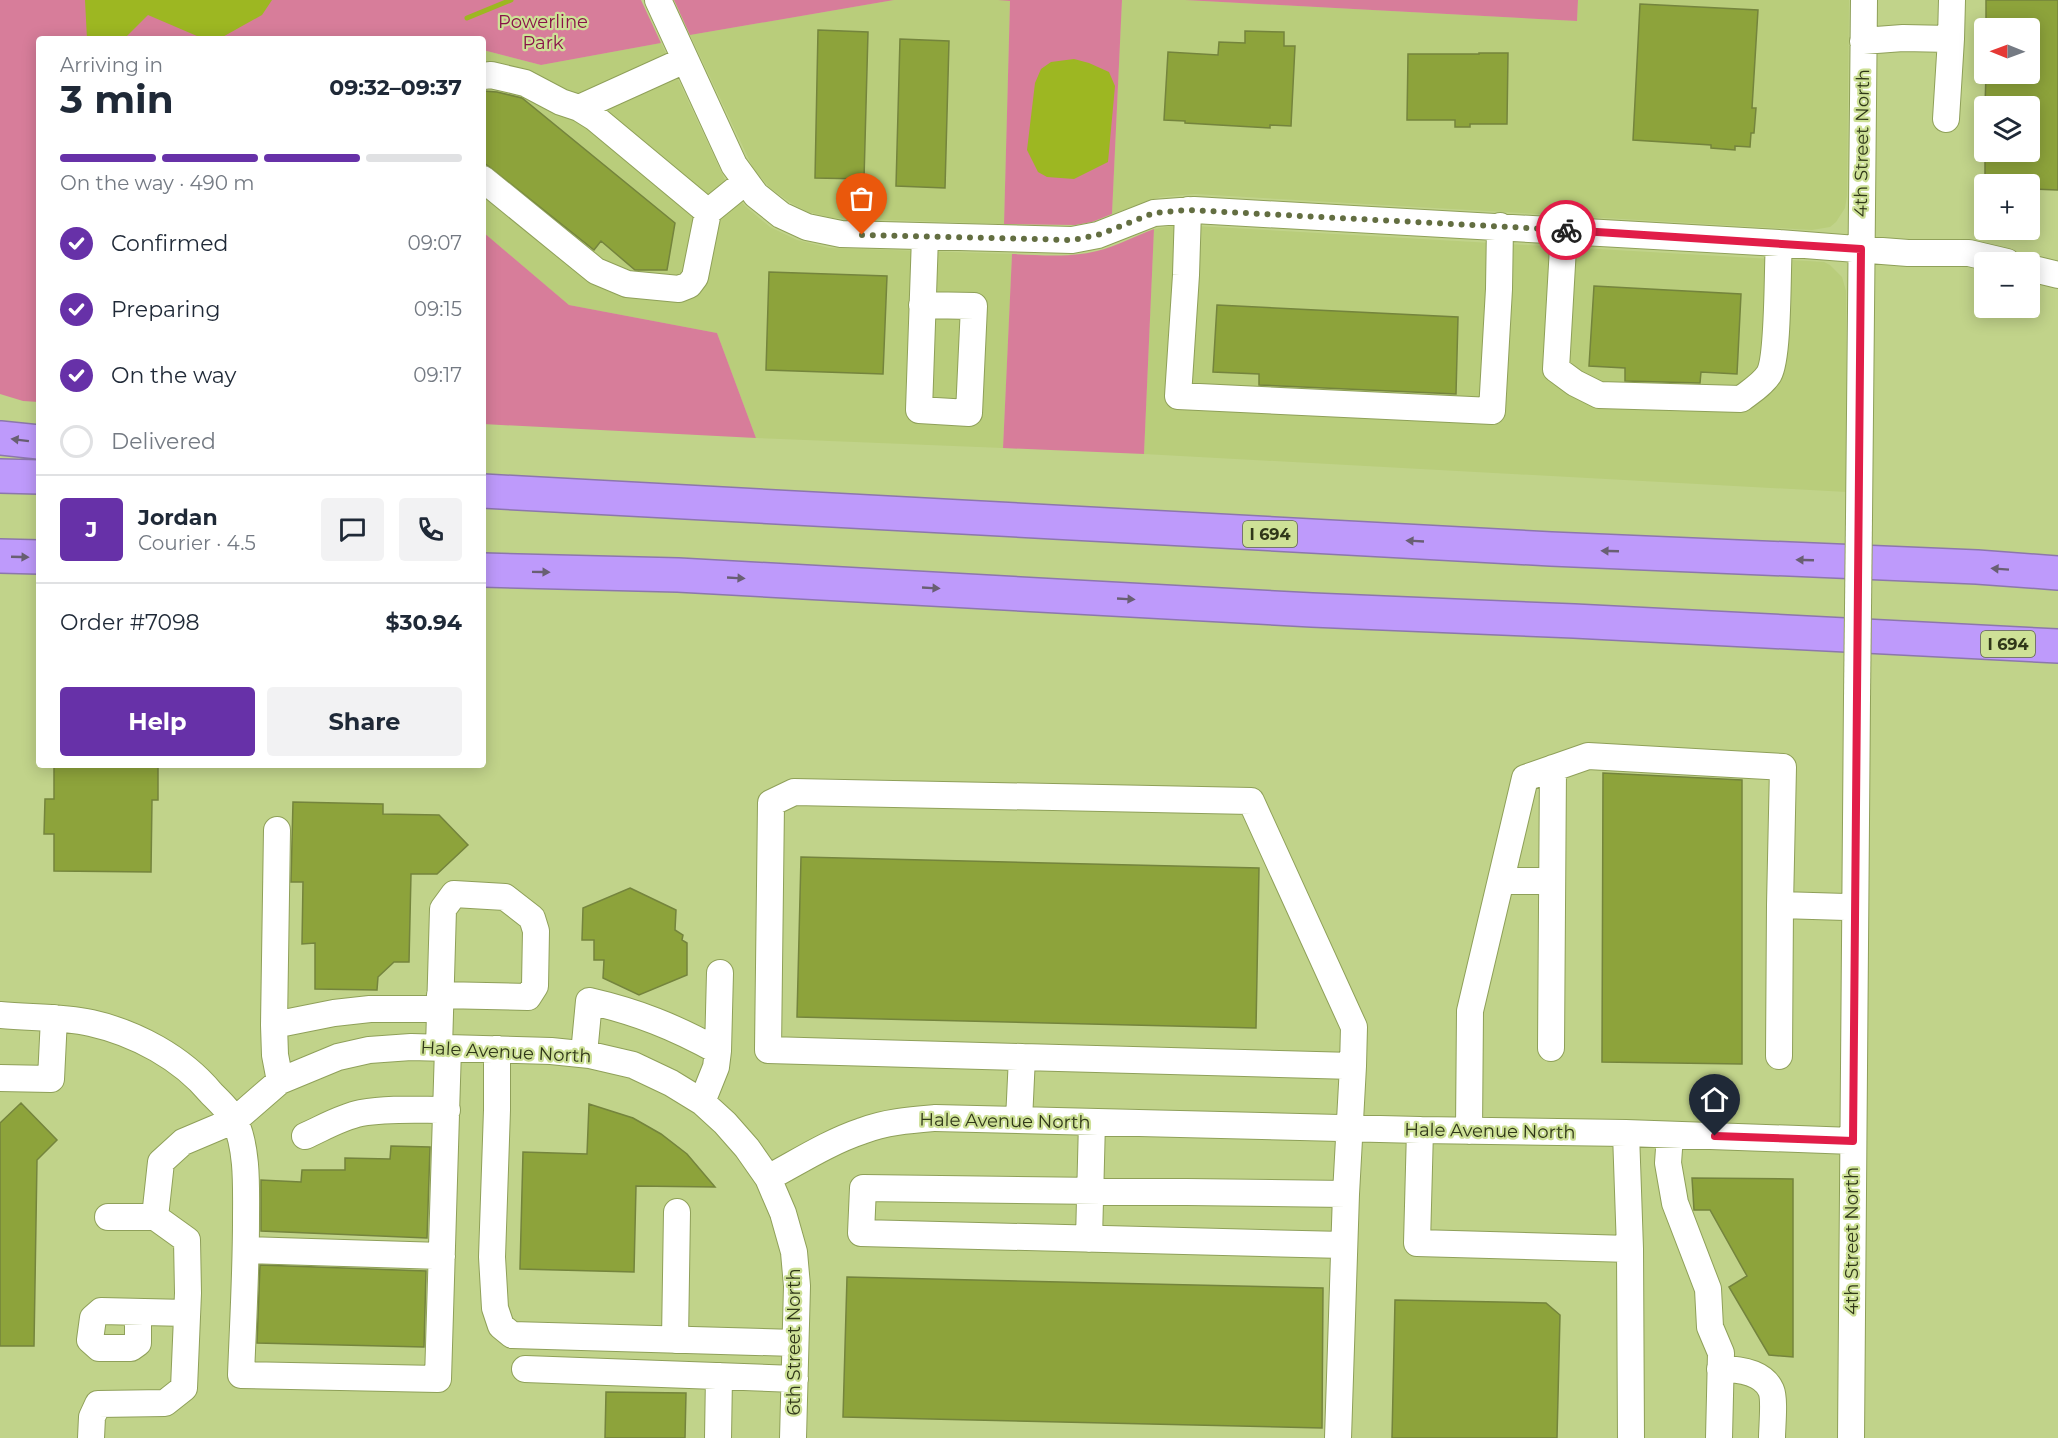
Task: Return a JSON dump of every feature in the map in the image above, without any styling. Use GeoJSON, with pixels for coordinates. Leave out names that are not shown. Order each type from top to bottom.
{"type":"FeatureCollection","features":[{"type":"Feature","properties":{"kind":"highway"},"geometry":{"type":"LineString","coordinates":[[0,438],[36,442]]}},
{"type":"Feature","properties":{"kind":"highway"},"geometry":{"type":"LineString","coordinates":[[0,476],[36,477]]}},
{"type":"Feature","properties":{"kind":"highway","name":"I 694"},"geometry":{"type":"LineString","coordinates":[[486,491],[1551,549],[1977,567],[2058,573]]}},
{"type":"Feature","properties":{"kind":"highway"},"geometry":{"type":"LineString","coordinates":[[0,556],[36,557]]}},
{"type":"Feature","properties":{"kind":"highway","name":"I 694"},"geometry":{"type":"LineString","coordinates":[[486,570],[678,575],[1312,610],[2058,646]]}},
{"type":"Feature","properties":{"kind":"street"},"geometry":{"type":"LineString","coordinates":[[658,0],[732,160],[745,182],[773,210],[807,227],[851,234],[1076,240],[1102,234],[1154,213],[1188,210],[1500,226],[1908,253],[1974,254]]}},
{"type":"Feature","properties":{"kind":"street","name":"4th Street North"},"geometry":{"type":"LineString","coordinates":[[1851,1438],[1864,0]]}},
{"type":"Feature","properties":{"kind":"street"},"geometry":{"type":"LineString","coordinates":[[1946,119],[1952,0]]}},
{"type":"Feature","properties":{"kind":"street"},"geometry":{"type":"LineString","coordinates":[[1863,41],[1903,38],[1951,39]]}},
{"type":"Feature","properties":{"kind":"street"},"geometry":{"type":"LineString","coordinates":[[579,108],[685,60]]}},
{"type":"Feature","properties":{"kind":"street"},"geometry":{"type":"LineString","coordinates":[[486,76],[525,83],[561,102],[579,108],[595,118],[708,212]]}},
{"type":"Feature","properties":{"kind":"street"},"geometry":{"type":"LineString","coordinates":[[486,181],[596,271],[627,284],[679,290],[689,285],[695,278],[708,212],[745,182]]}},
{"type":"Feature","properties":{"kind":"street"},"geometry":{"type":"LineString","coordinates":[[1188,210],[1178,396],[1492,411],[1500,226]]}},
{"type":"Feature","properties":{"kind":"street"},"geometry":{"type":"LineString","coordinates":[[1564,230],[1556,369],[1575,383],[1599,395],[1741,399],[1757,386],[1769,374],[1774,350],[1779,243]]}},
{"type":"Feature","properties":{"kind":"street"},"geometry":{"type":"LineString","coordinates":[[922,305],[925,237]]}},
{"type":"Feature","properties":{"kind":"street"},"geometry":{"type":"LineString","coordinates":[[2040,270],[2058,275]]}},
{"type":"Feature","properties":{"kind":"street"},"geometry":{"type":"LineString","coordinates":[[1469,1131],[1470,1011],[1526,778],[1588,756],[1783,767],[1779,905],[1779,1056]]}},
{"type":"Feature","properties":{"kind":"street"},"geometry":{"type":"LineString","coordinates":[[1551,1048],[1553,768]]}},
{"type":"Feature","properties":{"kind":"street"},"geometry":{"type":"LineString","coordinates":[[1338,1438],[1348,1128],[1353,1066],[1354,1027],[1251,801],[794,792],[771,803],[768,1050],[1353,1066]]}},
{"type":"Feature","properties":{"kind":"street"},"geometry":{"type":"LineString","coordinates":[[277,830],[274,1025],[275,1054],[280,1081]]}},
{"type":"Feature","properties":{"kind":"street"},"geometry":{"type":"LineString","coordinates":[[1501,881],[1552,881]]}},
{"type":"Feature","properties":{"kind":"street"},"geometry":{"type":"LineString","coordinates":[[0,1015],[91,1023],[127,1035],[156,1048],[183,1066],[202,1082],[235,1119],[246,1163],[246,1250],[241,1375],[438,1379],[447,1110],[440,1002],[443,909],[454,894],[506,897],[532,918],[536,931],[535,986],[528,997],[440,1002],[352,1011],[274,1025]]}},
{"type":"Feature","properties":{"kind":"street"},"geometry":{"type":"LineString","coordinates":[[1779,905],[1846,907]]}},
{"type":"Feature","properties":{"kind":"street"},"geometry":{"type":"LineString","coordinates":[[702,1102],[716,1067],[720,972]]}},
{"type":"Feature","properties":{"kind":"street"},"geometry":{"type":"LineString","coordinates":[[584,1054],[589,1001],[669,1025],[718,1051]]}},
{"type":"Feature","properties":{"kind":"street"},"geometry":{"type":"LineString","coordinates":[[0,1078],[51,1079],[54,1018]]}},
{"type":"Feature","properties":{"kind":"street","name":"Hale Avenue North"},"geometry":{"type":"LineString","coordinates":[[155,1217],[161,1162],[183,1142],[235,1119],[280,1081],[338,1057],[369,1050],[411,1047],[584,1054],[633,1065],[671,1083],[702,1102],[747,1148],[768,1178],[863,1130],[935,1118],[1626,1133],[1853,1141]]}},
{"type":"Feature","properties":{"kind":"street"},"geometry":{"type":"LineString","coordinates":[[497,1049],[492,1257],[495,1308],[501,1326],[512,1335],[795,1343]]}},
{"type":"Feature","properties":{"kind":"street"},"geometry":{"type":"LineString","coordinates":[[1019,1120],[1022,1057]]}},
{"type":"Feature","properties":{"kind":"street"},"geometry":{"type":"LineString","coordinates":[[305,1136],[340,1119],[361,1113],[447,1110]]}},
{"type":"Feature","properties":{"kind":"street"},"geometry":{"type":"LineString","coordinates":[[1089,1239],[1092,1122]]}},
{"type":"Feature","properties":{"kind":"street"},"geometry":{"type":"LineString","coordinates":[[1420,1130],[1417,1243],[1630,1248]]}},
{"type":"Feature","properties":{"kind":"street"},"geometry":{"type":"LineString","coordinates":[[1626,1133],[1630,1248],[1631,1438]]}},
{"type":"Feature","properties":{"kind":"street"},"geometry":{"type":"LineString","coordinates":[[1670,1135],[1668,1163],[1675,1203],[1708,1289],[1710,1327],[1721,1353],[1719,1438]]}},
{"type":"Feature","properties":{"kind":"street","name":"6th Street North"},"geometry":{"type":"LineString","coordinates":[[768,1178],[783,1213],[794,1251],[797,1286],[794,1438]]}},
{"type":"Feature","properties":{"kind":"street"},"geometry":{"type":"LineString","coordinates":[[1344,1245],[861,1233],[863,1188],[1346,1194]]}},
{"type":"Feature","properties":{"kind":"street"},"geometry":{"type":"LineString","coordinates":[[675,1340],[677,1212]]}},
{"type":"Feature","properties":{"kind":"street"},"geometry":{"type":"LineString","coordinates":[[91,1438],[92,1417],[98,1404],[165,1403],[184,1388],[187,1240],[155,1217],[108,1217]]}},
{"type":"Feature","properties":{"kind":"street"},"geometry":{"type":"LineString","coordinates":[[246,1250],[442,1256]]}},
{"type":"Feature","properties":{"kind":"street"},"geometry":{"type":"LineString","coordinates":[[138,1312],[187,1312]]}},
{"type":"Feature","properties":{"kind":"street"},"geometry":{"type":"LineString","coordinates":[[1720,1368],[1735,1369],[1762,1377],[1772,1391],[1772,1438]]}},
{"type":"Feature","properties":{"kind":"street"},"geometry":{"type":"LineString","coordinates":[[525,1370],[795,1379]]}},
{"type":"Feature","properties":{"kind":"street"},"geometry":{"type":"LineString","coordinates":[[718,1438],[719,1376]]}},
{"type":"Feature","properties":{"kind":"shaded area"},"geometry":{"type":"Polygon","coordinates":[[[85,0],[272,0],[262,15],[224,36],[197,36],[148,15],[127,36],[87,36],[85,0]]]}},
{"type":"Feature","properties":{"kind":"shaded area"},"geometry":{"type":"Polygon","coordinates":[[[894,0],[1010,0],[1004,224],[833,218],[808,212],[791,203],[770,188],[753,168],[690,35],[894,0]]]}},
{"type":"Feature","properties":{"kind":"shaded area"},"geometry":{"type":"Polygon","coordinates":[[[1122,0],[1185,0],[1577,21],[1578,0],[1849,0],[1845,208],[1830,227],[1812,230],[1195,194],[1160,197],[1112,214],[1122,0]]]}},
{"type":"Feature","properties":{"kind":"shaded area"},"geometry":{"type":"Polygon","coordinates":[[[661,43],[726,182],[745,206],[770,227],[797,240],[829,248],[1012,254],[1003,448],[756,438],[717,333],[569,305],[486,235],[486,51],[541,65],[661,43]]]}},
{"type":"Feature","properties":{"kind":"shaded area"},"geometry":{"type":"Polygon","coordinates":[[[1074,59],[1109,72],[1115,86],[1108,162],[1074,179],[1047,177],[1038,172],[1027,150],[1035,83],[1041,69],[1051,62],[1074,59]]]}},
{"type":"Feature","properties":{"kind":"shaded area"},"geometry":{"type":"Polygon","coordinates":[[[1179,225],[1824,262],[1842,277],[1846,291],[1847,492],[1144,454],[1154,229],[1179,225]]]}},
{"type":"Feature","properties":{"kind":"green space","name":"Powerline Park"},"geometry":{"type":"Polygon","coordinates":[[[0,0],[641,0],[661,43],[541,65],[486,51],[486,36],[36,36],[36,402],[23,401],[0,394],[0,0]]]}},
{"type":"Feature","properties":{"kind":"green space"},"geometry":{"type":"Polygon","coordinates":[[[674,0],[894,0],[690,35],[674,0]]]}},
{"type":"Feature","properties":{"kind":"green space"},"geometry":{"type":"Polygon","coordinates":[[[998,0],[1122,0],[1112,214],[1092,222],[1075,225],[1004,224],[1010,1],[998,0]]]}},
{"type":"Feature","properties":{"kind":"green space"},"geometry":{"type":"Polygon","coordinates":[[[1185,0],[1578,0],[1577,21],[1185,0]]]}},
{"type":"Feature","properties":{"kind":"green space"},"geometry":{"type":"Polygon","coordinates":[[[1154,229],[1144,454],[1003,448],[1012,254],[1076,255],[1112,246],[1154,229]]]}},
{"type":"Feature","properties":{"kind":"green space"},"geometry":{"type":"Polygon","coordinates":[[[486,235],[569,305],[717,333],[756,438],[486,424],[486,235]]]}},
{"type":"Feature","properties":{"kind":"building"},"geometry":{"type":"Polygon","coordinates":[[[1986,0],[2058,0],[2058,190],[2040,189],[2040,174],[1985,174],[1985,162],[2040,162],[2040,96],[1985,96],[1986,84],[2040,84],[2040,18],[1986,18],[1986,0]]]}},
{"type":"Feature","properties":{"kind":"building"},"geometry":{"type":"Polygon","coordinates":[[[1640,4],[1758,10],[1752,108],[1756,108],[1754,133],[1751,133],[1750,147],[1735,146],[1735,150],[1711,148],[1711,145],[1633,140],[1640,4]]]}},
{"type":"Feature","properties":{"kind":"building"},"geometry":{"type":"Polygon","coordinates":[[[818,30],[868,32],[864,179],[815,178],[818,30]]]}},
{"type":"Feature","properties":{"kind":"building"},"geometry":{"type":"Polygon","coordinates":[[[1245,31],[1284,32],[1284,46],[1295,46],[1291,126],[1270,125],[1270,128],[1164,120],[1168,52],[1218,55],[1219,42],[1245,43],[1245,31]]]}},
{"type":"Feature","properties":{"kind":"building"},"geometry":{"type":"Polygon","coordinates":[[[900,39],[949,41],[945,188],[896,186],[900,39]]]}},
{"type":"Feature","properties":{"kind":"building"},"geometry":{"type":"Polygon","coordinates":[[[1508,53],[1507,124],[1470,124],[1470,127],[1455,127],[1455,120],[1407,120],[1408,54],[1508,53]]]}},
{"type":"Feature","properties":{"kind":"building"},"geometry":{"type":"Polygon","coordinates":[[[486,91],[522,98],[675,223],[667,270],[635,270],[601,241],[594,250],[486,164],[486,91]]]}},
{"type":"Feature","properties":{"kind":"building"},"geometry":{"type":"Polygon","coordinates":[[[769,272],[887,276],[883,374],[766,370],[769,272]]]}},
{"type":"Feature","properties":{"kind":"building"},"geometry":{"type":"Polygon","coordinates":[[[1594,286],[1741,294],[1737,374],[1701,372],[1700,383],[1625,381],[1625,368],[1589,366],[1594,286]]]}},
{"type":"Feature","properties":{"kind":"building"},"geometry":{"type":"Polygon","coordinates":[[[1217,305],[1458,317],[1456,394],[1259,385],[1259,374],[1213,372],[1217,305]]]}},
{"type":"Feature","properties":{"kind":"building"},"geometry":{"type":"Polygon","coordinates":[[[54,768],[158,768],[158,800],[152,800],[151,872],[54,871],[54,834],[44,834],[45,799],[54,799],[54,768]]]}},
{"type":"Feature","properties":{"kind":"building"},"geometry":{"type":"Polygon","coordinates":[[[1603,773],[1742,780],[1742,1064],[1602,1062],[1603,773]]]}},
{"type":"Feature","properties":{"kind":"building"},"geometry":{"type":"Polygon","coordinates":[[[293,802],[383,804],[383,814],[439,815],[468,845],[437,874],[411,874],[409,962],[394,962],[378,977],[377,990],[315,989],[315,943],[302,944],[303,882],[291,882],[293,802]]]}},
{"type":"Feature","properties":{"kind":"building"},"geometry":{"type":"Polygon","coordinates":[[[801,857],[1259,868],[1256,1028],[797,1017],[801,857]]]}},
{"type":"Feature","properties":{"kind":"building"},"geometry":{"type":"Polygon","coordinates":[[[630,888],[676,910],[675,930],[683,935],[682,940],[687,943],[687,975],[639,995],[603,978],[604,960],[594,960],[594,940],[582,940],[583,908],[630,888]]]}},
{"type":"Feature","properties":{"kind":"building"},"geometry":{"type":"Polygon","coordinates":[[[21,1103],[57,1140],[37,1160],[34,1346],[0,1346],[0,1123],[21,1103]]]}},
{"type":"Feature","properties":{"kind":"building"},"geometry":{"type":"Polygon","coordinates":[[[589,1104],[633,1118],[661,1134],[687,1154],[715,1187],[636,1186],[634,1272],[520,1269],[523,1152],[587,1154],[589,1104]]]}},
{"type":"Feature","properties":{"kind":"building"},"geometry":{"type":"Polygon","coordinates":[[[391,1146],[430,1147],[427,1238],[261,1231],[261,1180],[301,1182],[302,1170],[345,1170],[345,1158],[390,1159],[391,1146]]]}},
{"type":"Feature","properties":{"kind":"building"},"geometry":{"type":"Polygon","coordinates":[[[1692,1178],[1793,1179],[1793,1357],[1769,1355],[1729,1287],[1747,1276],[1710,1210],[1694,1210],[1692,1178]]]}},
{"type":"Feature","properties":{"kind":"building"},"geometry":{"type":"Polygon","coordinates":[[[260,1265],[426,1271],[424,1347],[257,1343],[260,1265]]]}},
{"type":"Feature","properties":{"kind":"building"},"geometry":{"type":"Polygon","coordinates":[[[847,1277],[1323,1288],[1322,1428],[843,1417],[847,1277]]]}},
{"type":"Feature","properties":{"kind":"building"},"geometry":{"type":"Polygon","coordinates":[[[1395,1300],[1546,1303],[1560,1315],[1557,1438],[1392,1438],[1395,1300]]]}},
{"type":"Feature","properties":{"kind":"building"},"geometry":{"type":"Polygon","coordinates":[[[606,1392],[686,1393],[685,1438],[605,1438],[606,1392]]]}},
{"type":"Feature","properties":{"kind":"waterway"},"geometry":{"type":"LineString","coordinates":[[467,18],[511,0]]}},
{"type":"Feature","properties":{"kind":"way so far"},"geometry":{"type":"LineString","coordinates":[[862,235],[1072,240],[1098,235],[1154,213],[1188,210],[1566,230]]}},
{"type":"Feature","properties":{"kind":"route"},"geometry":{"type":"LineString","coordinates":[[1566,230],[1861,249],[1853,1141],[1715,1136]]}}]}
